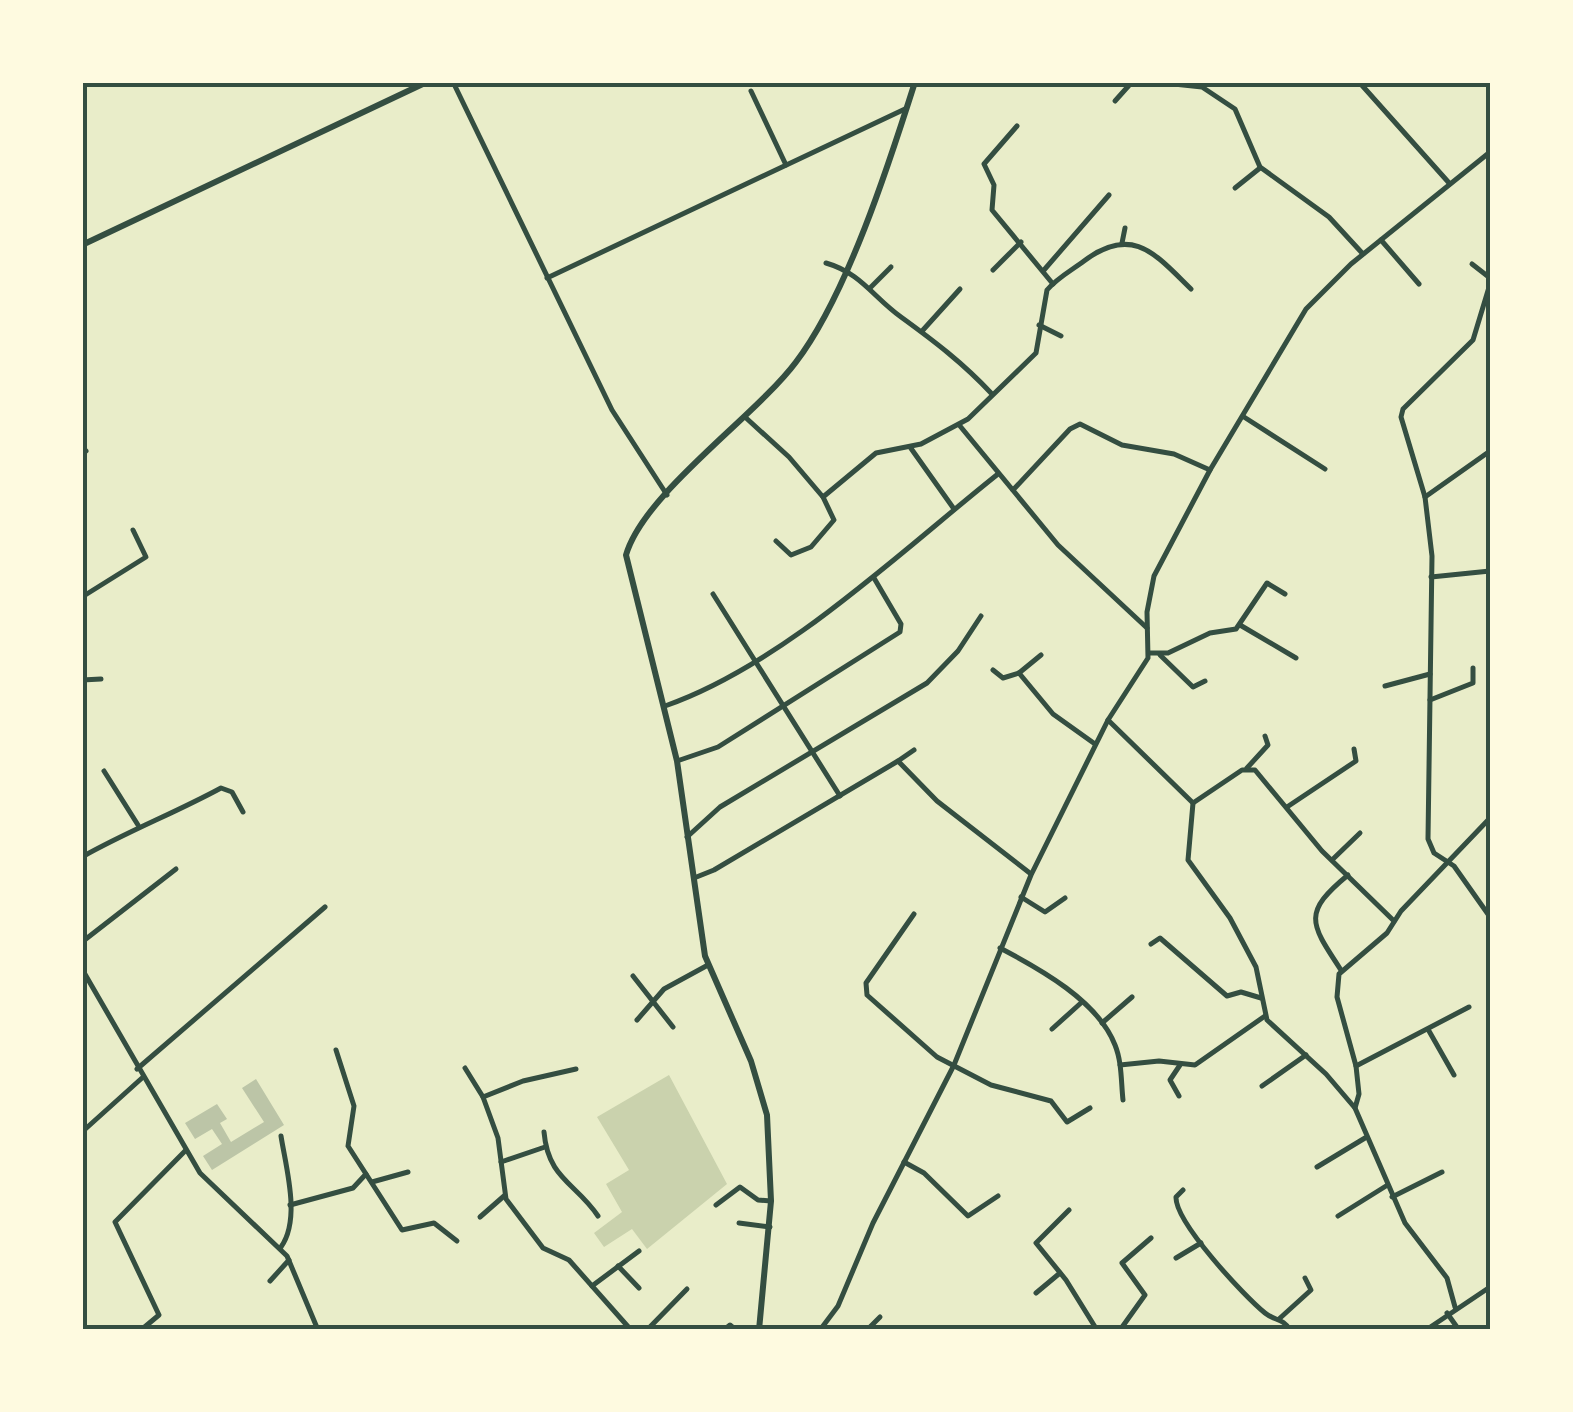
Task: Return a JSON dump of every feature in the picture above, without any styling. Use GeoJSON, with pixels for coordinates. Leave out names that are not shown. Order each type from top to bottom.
{"type":"FeatureCollection","features":[{"type":"Feature","properties":{"kind":"main road"},"geometry":{"type":"LineString","coordinates":[[82,245],[427,82]]}},
{"type":"Feature","properties":{"kind":"main road"},"geometry":{"type":"LineString","coordinates":[[759,1330],[771,1201],[764,1102],[708,965],[665,706],[626,564],[631,542],[667,495],[783,379],[820,328],[915,82]]}},
{"type":"Feature","properties":{"kind":"street"},"geometry":{"type":"LineString","coordinates":[[453,82],[612,410],[667,495]]}},
{"type":"Feature","properties":{"kind":"street"},"geometry":{"type":"LineString","coordinates":[[1115,101],[1132,82]]}},
{"type":"Feature","properties":{"kind":"street"},"geometry":{"type":"LineString","coordinates":[[1156,82],[1204,85],[1234,108],[1260,167],[1328,217],[1363,254]]}},
{"type":"Feature","properties":{"kind":"street"},"geometry":{"type":"LineString","coordinates":[[1358,82],[1450,184]]}},
{"type":"Feature","properties":{"kind":"street"},"geometry":{"type":"LineString","coordinates":[[751,91],[786,164]]}},
{"type":"Feature","properties":{"kind":"street"},"geometry":{"type":"LineString","coordinates":[[546,278],[906,109]]}},
{"type":"Feature","properties":{"kind":"street"},"geometry":{"type":"LineString","coordinates":[[1017,126],[984,164],[994,185],[992,210],[1052,284]]}},
{"type":"Feature","properties":{"kind":"street"},"geometry":{"type":"LineString","coordinates":[[820,1330],[838,1306],[954,1065],[1031,874],[1108,720],[1150,653],[1147,628],[1157,568],[1210,470],[1306,308],[1363,254],[1490,152]]}},
{"type":"Feature","properties":{"kind":"street"},"geometry":{"type":"LineString","coordinates":[[1236,188],[1260,167]]}},
{"type":"Feature","properties":{"kind":"street"},"geometry":{"type":"LineString","coordinates":[[1044,270],[1109,196]]}},
{"type":"Feature","properties":{"kind":"street"},"geometry":{"type":"LineString","coordinates":[[1122,243],[1124,228]]}},
{"type":"Feature","properties":{"kind":"street"},"geometry":{"type":"LineString","coordinates":[[1380,240],[1419,284]]}},
{"type":"Feature","properties":{"kind":"street"},"geometry":{"type":"LineString","coordinates":[[993,270],[1021,242]]}},
{"type":"Feature","properties":{"kind":"street"},"geometry":{"type":"LineString","coordinates":[[824,497],[876,453],[910,447],[960,426],[1036,353],[1040,308],[1052,284],[1092,256],[1122,243],[1145,248],[1191,290]]}},
{"type":"Feature","properties":{"kind":"street"},"geometry":{"type":"LineString","coordinates":[[826,263],[844,268],[870,288],[898,316],[923,330],[991,393]]}},
{"type":"Feature","properties":{"kind":"street"},"geometry":{"type":"LineString","coordinates":[[1472,264],[1490,281],[1470,345],[1401,413],[1425,497],[1431,577],[1428,839],[1434,853],[1447,861],[1490,917]]}},
{"type":"Feature","properties":{"kind":"street"},"geometry":{"type":"LineString","coordinates":[[870,288],[890,267]]}},
{"type":"Feature","properties":{"kind":"street"},"geometry":{"type":"LineString","coordinates":[[923,330],[960,289]]}},
{"type":"Feature","properties":{"kind":"street"},"geometry":{"type":"LineString","coordinates":[[1039,325],[1060,336]]}},
{"type":"Feature","properties":{"kind":"street"},"geometry":{"type":"LineString","coordinates":[[745,417],[789,456],[824,497],[834,520],[816,543],[787,555],[776,541]]}},
{"type":"Feature","properties":{"kind":"street"},"geometry":{"type":"LineString","coordinates":[[1244,417],[1325,469]]}},
{"type":"Feature","properties":{"kind":"street"},"geometry":{"type":"LineString","coordinates":[[1013,490],[1070,429],[1080,424],[1122,445],[1174,454],[1210,470]]}},
{"type":"Feature","properties":{"kind":"street"},"geometry":{"type":"LineString","coordinates":[[960,426],[1058,544],[1147,628]]}},
{"type":"Feature","properties":{"kind":"street"},"geometry":{"type":"LineString","coordinates":[[910,447],[954,509]]}},
{"type":"Feature","properties":{"kind":"street"},"geometry":{"type":"LineString","coordinates":[[1425,497],[1490,451]]}},
{"type":"Feature","properties":{"kind":"street"},"geometry":{"type":"LineString","coordinates":[[665,706],[754,660],[874,577],[998,474]]}},
{"type":"Feature","properties":{"kind":"street"},"geometry":{"type":"LineString","coordinates":[[82,596],[146,557],[133,530]]}},
{"type":"Feature","properties":{"kind":"street"},"geometry":{"type":"LineString","coordinates":[[1431,577],[1490,571]]}},
{"type":"Feature","properties":{"kind":"street"},"geometry":{"type":"LineString","coordinates":[[676,761],[718,747],[900,632],[901,624],[874,577]]}},
{"type":"Feature","properties":{"kind":"street"},"geometry":{"type":"LineString","coordinates":[[1150,653],[1160,655],[1240,624],[1267,583],[1285,594]]}},
{"type":"Feature","properties":{"kind":"street"},"geometry":{"type":"LineString","coordinates":[[713,594],[840,796]]}},
{"type":"Feature","properties":{"kind":"street"},"geometry":{"type":"LineString","coordinates":[[687,837],[720,808],[927,683],[958,651],[980,616]]}},
{"type":"Feature","properties":{"kind":"street"},"geometry":{"type":"LineString","coordinates":[[1240,624],[1296,658]]}},
{"type":"Feature","properties":{"kind":"street"},"geometry":{"type":"LineString","coordinates":[[993,670],[1003,678],[1020,673],[1041,655]]}},
{"type":"Feature","properties":{"kind":"street"},"geometry":{"type":"LineString","coordinates":[[1160,655],[1187,684],[1194,687],[1205,682]]}},
{"type":"Feature","properties":{"kind":"street"},"geometry":{"type":"LineString","coordinates":[[1429,701],[1473,683],[1473,668]]}},
{"type":"Feature","properties":{"kind":"street"},"geometry":{"type":"LineString","coordinates":[[1020,673],[1053,714],[1096,744]]}},
{"type":"Feature","properties":{"kind":"street"},"geometry":{"type":"LineString","coordinates":[[1385,686],[1431,674]]}},
{"type":"Feature","properties":{"kind":"street"},"geometry":{"type":"LineString","coordinates":[[82,680],[101,680]]}},
{"type":"Feature","properties":{"kind":"street"},"geometry":{"type":"LineString","coordinates":[[1108,720],[1193,803]]}},
{"type":"Feature","properties":{"kind":"street"},"geometry":{"type":"LineString","coordinates":[[1193,803],[1247,768],[1268,745],[1265,736]]}},
{"type":"Feature","properties":{"kind":"street"},"geometry":{"type":"LineString","coordinates":[[694,878],[914,750]]}},
{"type":"Feature","properties":{"kind":"street"},"geometry":{"type":"LineString","coordinates":[[1286,808],[1356,761],[1354,750]]}},
{"type":"Feature","properties":{"kind":"street"},"geometry":{"type":"LineString","coordinates":[[898,761],[937,801],[1031,874]]}},
{"type":"Feature","properties":{"kind":"street"},"geometry":{"type":"LineString","coordinates":[[1247,768],[1254,770],[1332,860],[1394,921]]}},
{"type":"Feature","properties":{"kind":"street"},"geometry":{"type":"LineString","coordinates":[[104,771],[138,824]]}},
{"type":"Feature","properties":{"kind":"street"},"geometry":{"type":"LineString","coordinates":[[82,858],[138,824],[174,814],[221,788],[232,792],[243,812]]}},
{"type":"Feature","properties":{"kind":"street"},"geometry":{"type":"LineString","coordinates":[[1193,803],[1188,860],[1238,933],[1260,976],[1265,1016],[1355,1108],[1386,1186],[1413,1236],[1447,1278],[1454,1308]]}},
{"type":"Feature","properties":{"kind":"street"},"geometry":{"type":"LineString","coordinates":[[1341,970],[1387,933],[1447,861],[1490,818]]}},
{"type":"Feature","properties":{"kind":"street"},"geometry":{"type":"LineString","coordinates":[[1332,860],[1360,833]]}},
{"type":"Feature","properties":{"kind":"street"},"geometry":{"type":"LineString","coordinates":[[82,942],[176,870]]}},
{"type":"Feature","properties":{"kind":"street"},"geometry":{"type":"LineString","coordinates":[[1348,874],[1320,899],[1314,914],[1318,933],[1341,970],[1338,998],[1356,1066],[1359,1094],[1355,1108]]}},
{"type":"Feature","properties":{"kind":"street"},"geometry":{"type":"LineString","coordinates":[[1021,897],[1045,912],[1065,898]]}},
{"type":"Feature","properties":{"kind":"street"},"geometry":{"type":"LineString","coordinates":[[137,1068],[325,907]]}},
{"type":"Feature","properties":{"kind":"street"},"geometry":{"type":"LineString","coordinates":[[914,914],[864,989],[930,1052],[991,1085],[1051,1102],[1066,1122],[1090,1108]]}},
{"type":"Feature","properties":{"kind":"street"},"geometry":{"type":"LineString","coordinates":[[1151,944],[1160,938],[1227,996],[1241,992],[1261,998]]}},
{"type":"Feature","properties":{"kind":"street"},"geometry":{"type":"LineString","coordinates":[[1000,948],[1082,1002],[1102,1023],[1115,1043],[1123,1100]]}},
{"type":"Feature","properties":{"kind":"street"},"geometry":{"type":"LineString","coordinates":[[638,1020],[672,982],[708,965]]}},
{"type":"Feature","properties":{"kind":"street"},"geometry":{"type":"LineString","coordinates":[[82,969],[142,1078],[206,1179],[281,1248],[289,1260],[318,1329]]}},
{"type":"Feature","properties":{"kind":"street"},"geometry":{"type":"LineString","coordinates":[[633,976],[673,1027]]}},
{"type":"Feature","properties":{"kind":"street"},"geometry":{"type":"LineString","coordinates":[[82,992],[91,986]]}},
{"type":"Feature","properties":{"kind":"street"},"geometry":{"type":"LineString","coordinates":[[1102,1023],[1132,997]]}},
{"type":"Feature","properties":{"kind":"street"},"geometry":{"type":"LineString","coordinates":[[1052,1029],[1082,1002]]}},
{"type":"Feature","properties":{"kind":"street"},"geometry":{"type":"LineString","coordinates":[[1356,1066],[1429,1032],[1434,1022],[1469,1006]]}},
{"type":"Feature","properties":{"kind":"street"},"geometry":{"type":"LineString","coordinates":[[1120,1066],[1159,1061],[1180,1065],[1201,1062],[1265,1016]]}},
{"type":"Feature","properties":{"kind":"street"},"geometry":{"type":"LineString","coordinates":[[1429,1032],[1454,1075]]}},
{"type":"Feature","properties":{"kind":"street"},"geometry":{"type":"LineString","coordinates":[[336,1050],[354,1106],[348,1146],[372,1182],[379,1201],[402,1230],[434,1223],[457,1240]]}},
{"type":"Feature","properties":{"kind":"street"},"geometry":{"type":"LineString","coordinates":[[1262,1086],[1306,1055]]}},
{"type":"Feature","properties":{"kind":"street"},"geometry":{"type":"LineString","coordinates":[[1159,1086],[1170,1080],[1180,1065]]}},
{"type":"Feature","properties":{"kind":"street"},"geometry":{"type":"LineString","coordinates":[[465,1068],[483,1097],[501,1162],[504,1196],[543,1248],[569,1260],[631,1330]]}},
{"type":"Feature","properties":{"kind":"street"},"geometry":{"type":"LineString","coordinates":[[483,1097],[576,1069]]}},
{"type":"Feature","properties":{"kind":"street"},"geometry":{"type":"LineString","coordinates":[[82,1132],[142,1078]]}},
{"type":"Feature","properties":{"kind":"street"},"geometry":{"type":"LineString","coordinates":[[1170,1080],[1179,1096]]}},
{"type":"Feature","properties":{"kind":"street"},"geometry":{"type":"LineString","coordinates":[[544,1132],[545,1147],[569,1190],[585,1198],[598,1216]]}},
{"type":"Feature","properties":{"kind":"street"},"geometry":{"type":"LineString","coordinates":[[281,1136],[290,1206],[287,1238],[281,1248]]}},
{"type":"Feature","properties":{"kind":"street"},"geometry":{"type":"LineString","coordinates":[[1316,1167],[1367,1137]]}},
{"type":"Feature","properties":{"kind":"street"},"geometry":{"type":"LineString","coordinates":[[501,1162],[545,1147]]}},
{"type":"Feature","properties":{"kind":"street"},"geometry":{"type":"LineString","coordinates":[[141,1330],[159,1314],[115,1222],[186,1150]]}},
{"type":"Feature","properties":{"kind":"street"},"geometry":{"type":"LineString","coordinates":[[904,1162],[924,1173],[968,1216],[998,1196]]}},
{"type":"Feature","properties":{"kind":"street"},"geometry":{"type":"LineString","coordinates":[[372,1182],[408,1172]]}},
{"type":"Feature","properties":{"kind":"street"},"geometry":{"type":"LineString","coordinates":[[1392,1197],[1442,1172]]}},
{"type":"Feature","properties":{"kind":"street"},"geometry":{"type":"LineString","coordinates":[[290,1206],[353,1188],[366,1174]]}},
{"type":"Feature","properties":{"kind":"street"},"geometry":{"type":"LineString","coordinates":[[1338,1216],[1386,1186]]}},
{"type":"Feature","properties":{"kind":"street"},"geometry":{"type":"LineString","coordinates":[[716,1205],[740,1187],[758,1200],[771,1201]]}},
{"type":"Feature","properties":{"kind":"street"},"geometry":{"type":"LineString","coordinates":[[1183,1190],[1176,1196],[1176,1206],[1201,1243],[1265,1313],[1280,1319],[1290,1330]]}},
{"type":"Feature","properties":{"kind":"street"},"geometry":{"type":"LineString","coordinates":[[480,1218],[504,1196]]}},
{"type":"Feature","properties":{"kind":"street"},"geometry":{"type":"LineString","coordinates":[[1069,1210],[1036,1242],[1097,1330]]}},
{"type":"Feature","properties":{"kind":"street"},"geometry":{"type":"LineString","coordinates":[[738,1222],[770,1227]]}},
{"type":"Feature","properties":{"kind":"street"},"geometry":{"type":"LineString","coordinates":[[1120,1330],[1145,1295],[1122,1263],[1151,1238]]}},
{"type":"Feature","properties":{"kind":"street"},"geometry":{"type":"LineString","coordinates":[[1176,1258],[1201,1243]]}},
{"type":"Feature","properties":{"kind":"street"},"geometry":{"type":"LineString","coordinates":[[592,1286],[640,1251]]}},
{"type":"Feature","properties":{"kind":"street"},"geometry":{"type":"LineString","coordinates":[[270,1281],[289,1260]]}},
{"type":"Feature","properties":{"kind":"street"},"geometry":{"type":"LineString","coordinates":[[618,1266],[640,1288]]}},
{"type":"Feature","properties":{"kind":"street"},"geometry":{"type":"LineString","coordinates":[[1036,1293],[1060,1273]]}},
{"type":"Feature","properties":{"kind":"street"},"geometry":{"type":"LineString","coordinates":[[1280,1319],[1311,1290],[1305,1278]]}},
{"type":"Feature","properties":{"kind":"street"},"geometry":{"type":"LineString","coordinates":[[1426,1330],[1490,1286]]}},
{"type":"Feature","properties":{"kind":"street"},"geometry":{"type":"LineString","coordinates":[[647,1330],[687,1289]]}},
{"type":"Feature","properties":{"kind":"street"},"geometry":{"type":"LineString","coordinates":[[1448,1312],[1458,1330]]}},
{"type":"Feature","properties":{"kind":"street"},"geometry":{"type":"LineString","coordinates":[[867,1330],[880,1317]]}},
{"type":"Feature","properties":{"kind":"street"},"geometry":{"type":"LineString","coordinates":[[724,1330],[730,1326],[736,1330]]}},
{"type":"Feature","properties":{"kind":"green space"},"geometry":{"type":"Polygon","coordinates":[[[669,1075],[727,1184],[647,1249],[632,1229],[604,1247],[594,1233],[622,1212],[606,1184],[629,1170],[597,1117],[669,1075]]]}},
{"type":"Feature","properties":{"kind":"building"},"geometry":{"type":"Polygon","coordinates":[[[256,1079],[284,1125],[212,1170],[203,1156],[222,1144],[212,1129],[195,1139],[185,1123],[217,1104],[227,1119],[220,1123],[231,1142],[264,1122],[242,1088],[256,1079]]]}}]}
